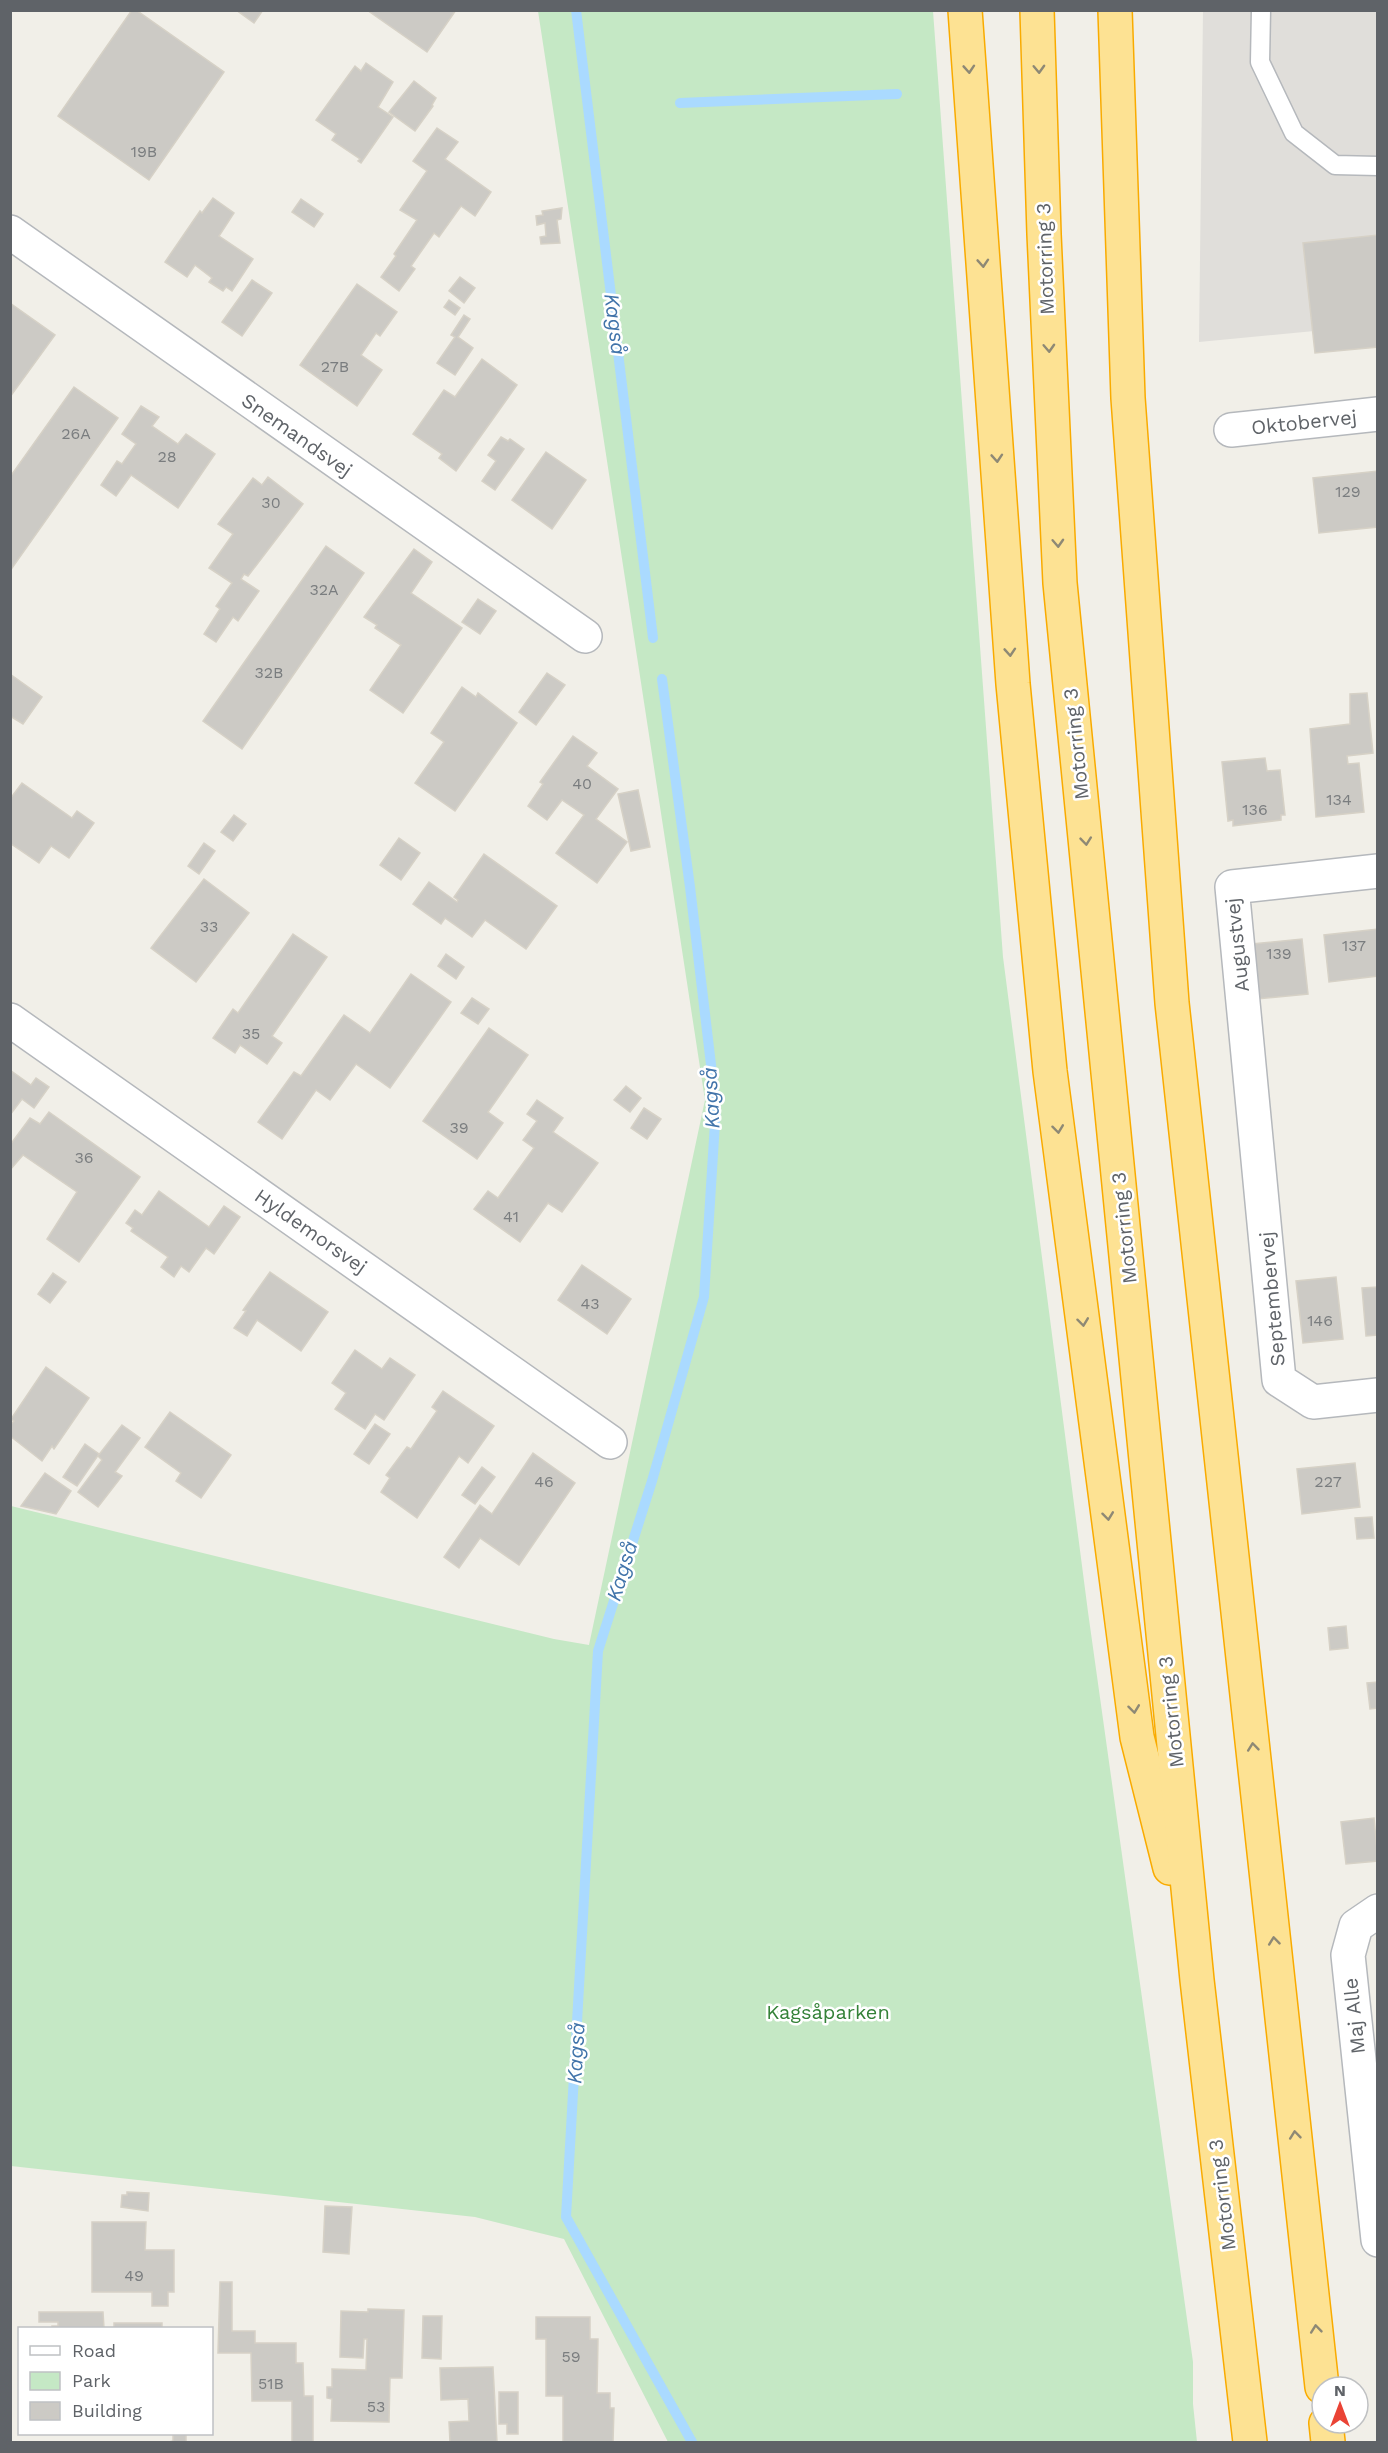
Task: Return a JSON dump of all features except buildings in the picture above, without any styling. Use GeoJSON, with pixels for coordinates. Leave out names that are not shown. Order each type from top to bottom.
{"type":"FeatureCollection","features":[{"type":"Feature","properties":{"kind":"highway"},"geometry":{"type":"LineString","coordinates":[[965,10],[1013,684],[1050,1071],[1137,1737],[1197,1980]]}},
{"type":"Feature","properties":{"kind":"highway","name":"Motorring 3"},"geometry":{"type":"LineString","coordinates":[[1037,10],[1044,246],[1060,584],[1197,1980],[1250,2442]]}},
{"type":"Feature","properties":{"kind":"highway"},"geometry":{"type":"LineString","coordinates":[[1115,10],[1128,398],[1172,1003],[1321,2375]]}},
{"type":"Feature","properties":{"kind":"street","name":"Snemandsvej"},"geometry":{"type":"LineString","coordinates":[[10,232],[585,636]]}},
{"type":"Feature","properties":{"kind":"street","name":"Oktobervej"},"geometry":{"type":"LineString","coordinates":[[1231,430],[1377,414]]}},
{"type":"Feature","properties":{"kind":"street","name":"Augustvej"},"geometry":{"type":"LineString","coordinates":[[1254,1113],[1232,887],[1377,871]]}},
{"type":"Feature","properties":{"kind":"street","name":"Hyldemorsvej"},"geometry":{"type":"LineString","coordinates":[[10,1020],[610,1442]]}},
{"type":"Feature","properties":{"kind":"street","name":"Septembervej"},"geometry":{"type":"LineString","coordinates":[[1254,1113],[1279,1380],[1313,1402],[1377,1395]]}},
{"type":"Feature","properties":{"kind":"street","name":"Maj Alle"},"geometry":{"type":"LineString","coordinates":[[1377,1911],[1356,1926],[1348,1955],[1377,2240]]}},
{"type":"Feature","properties":{"kind":"lane"},"geometry":{"type":"LineString","coordinates":[[1261,10],[1260,62],[1294,133],[1335,165],[1377,166]]}},
{"type":"Feature","properties":{"kind":"shaded area"},"geometry":{"type":"Polygon","coordinates":[[[1203,11],[1377,11],[1377,325],[1199,342],[1203,11]]]}},
{"type":"Feature","properties":{"kind":"green space","name":"Kagsåparken"},"geometry":{"type":"Polygon","coordinates":[[[538,11],[933,11],[1003,957],[1088,1612],[1193,2362],[1193,2404],[1197,2442],[668,2442],[564,2239],[475,2217],[11,2166],[11,1506],[554,1639],[589,1645],[705,1100],[538,11]]]}},
{"type":"Feature","properties":{"kind":"waterway","name":"Kagså"},"geometry":{"type":"LineString","coordinates":[[576,10],[653,638]]}},
{"type":"Feature","properties":{"kind":"waterway"},"geometry":{"type":"LineString","coordinates":[[680,103],[897,94]]}},
{"type":"Feature","properties":{"kind":"waterway","name":"Kagså"},"geometry":{"type":"LineString","coordinates":[[662,679],[716,1107],[704,1297],[652,1481],[598,1651],[566,2217],[692,2442]]}}]}
